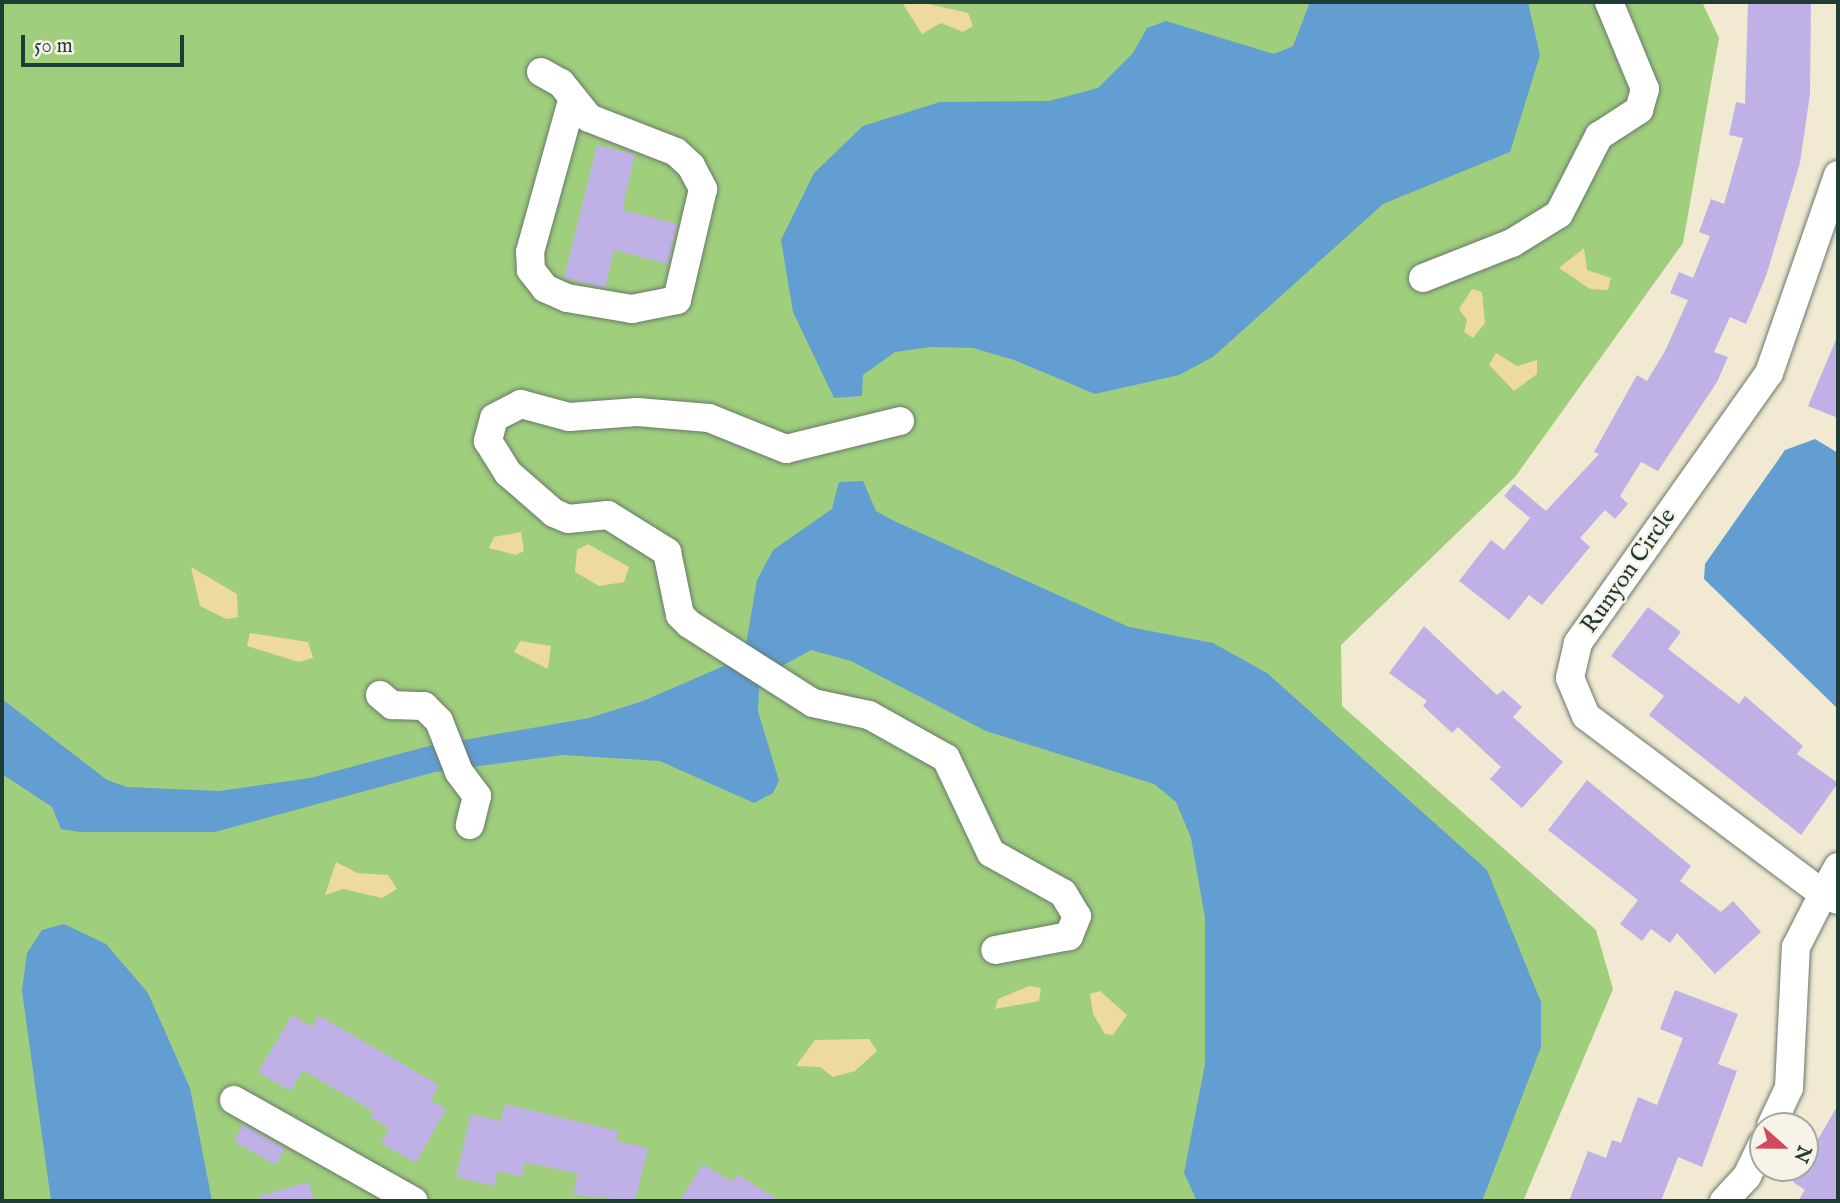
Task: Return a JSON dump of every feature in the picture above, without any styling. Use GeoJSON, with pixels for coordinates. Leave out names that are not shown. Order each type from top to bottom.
{"type":"FeatureCollection","features":[{"type":"Feature","properties":{"kind":"street"},"geometry":{"type":"LineString","coordinates":[[1423,278],[1512,243],[1559,214],[1599,136],[1640,110],[1645,89],[1609,2]]}},
{"type":"Feature","properties":{"kind":"street"},"geometry":{"type":"LineString","coordinates":[[541,72],[561,83],[572,101],[615,133],[676,152],[691,166],[703,189],[677,300],[632,309],[567,298],[545,288],[531,270],[530,252],[572,101]]}},
{"type":"Feature","properties":{"kind":"street","name":"Runyon Circle"},"geometry":{"type":"LineString","coordinates":[[1830,897],[1586,716],[1570,678],[1578,643],[1769,373],[1838,175]]}},
{"type":"Feature","properties":{"kind":"street"},"geometry":{"type":"LineString","coordinates":[[900,421],[786,449],[709,418],[637,412],[569,417],[521,404],[494,418],[488,441],[508,473],[561,517],[608,515],[667,552],[680,615],[733,652],[813,703],[887,723],[946,758],[991,853],[1070,900],[1077,916],[1069,936],[995,950]]}},
{"type":"Feature","properties":{"kind":"street"},"geometry":{"type":"LineString","coordinates":[[380,695],[392,705],[432,711],[459,772],[477,796],[470,825]]}},
{"type":"Feature","properties":{"kind":"street"},"geometry":{"type":"LineString","coordinates":[[1778,1112],[1789,1088],[1796,947],[1830,897],[1838,867]]}},
{"type":"Feature","properties":{"kind":"street"},"geometry":{"type":"LineString","coordinates":[[234,1100],[369,1191],[413,1201]]}},
{"type":"Feature","properties":{"kind":"street"},"geometry":{"type":"LineString","coordinates":[[1724,1201],[1749,1172]]}},
{"type":"Feature","properties":{"kind":"green space"},"geometry":{"type":"Polygon","coordinates":[[[2,2],[1702,2],[1719,38],[1683,243],[1515,477],[1341,645],[1342,706],[1596,930],[1613,989],[1523,1201],[2,1201],[2,2]]]}},
{"type":"Feature","properties":{"kind":"sand"},"geometry":{"type":"Polygon","coordinates":[[[920,2],[968,13],[973,26],[963,32],[941,23],[922,34],[903,4],[920,2]]]}},
{"type":"Feature","properties":{"kind":"sand"},"geometry":{"type":"Polygon","coordinates":[[[1584,248],[1587,270],[1611,278],[1608,290],[1590,289],[1559,268],[1584,248]]]}},
{"type":"Feature","properties":{"kind":"sand"},"geometry":{"type":"Polygon","coordinates":[[[1472,289],[1482,292],[1485,323],[1473,338],[1464,332],[1467,320],[1459,309],[1472,289]]]}},
{"type":"Feature","properties":{"kind":"sand"},"geometry":{"type":"Polygon","coordinates":[[[1496,353],[1517,366],[1537,360],[1537,374],[1514,391],[1489,365],[1496,353]]]}},
{"type":"Feature","properties":{"kind":"sand"},"geometry":{"type":"Polygon","coordinates":[[[521,532],[524,551],[516,555],[489,548],[494,537],[521,532]]]}},
{"type":"Feature","properties":{"kind":"sand"},"geometry":{"type":"Polygon","coordinates":[[[588,544],[629,567],[624,582],[599,586],[575,572],[577,550],[588,544]]]}},
{"type":"Feature","properties":{"kind":"sand"},"geometry":{"type":"Polygon","coordinates":[[[191,567],[237,594],[238,617],[226,619],[200,606],[191,567]]]}},
{"type":"Feature","properties":{"kind":"sand"},"geometry":{"type":"Polygon","coordinates":[[[250,633],[308,642],[313,658],[299,662],[247,646],[250,633]]]}},
{"type":"Feature","properties":{"kind":"sand"},"geometry":{"type":"Polygon","coordinates":[[[520,641],[551,646],[548,669],[514,652],[520,641]]]}},
{"type":"Feature","properties":{"kind":"sand"},"geometry":{"type":"Polygon","coordinates":[[[336,862],[357,873],[388,875],[397,889],[382,898],[343,889],[325,895],[336,862]]]}},
{"type":"Feature","properties":{"kind":"sand"},"geometry":{"type":"Polygon","coordinates":[[[1029,986],[1041,988],[1039,1001],[995,1009],[998,999],[1029,986]]]}},
{"type":"Feature","properties":{"kind":"sand"},"geometry":{"type":"Polygon","coordinates":[[[1100,991],[1127,1015],[1113,1035],[1105,1034],[1093,1014],[1090,994],[1100,991]]]}},
{"type":"Feature","properties":{"kind":"sand"},"geometry":{"type":"Polygon","coordinates":[[[869,1039],[877,1051],[855,1071],[833,1077],[820,1067],[796,1066],[815,1040],[869,1039]]]}},
{"type":"Feature","properties":{"kind":"water"},"geometry":{"type":"Polygon","coordinates":[[[1310,2],[1528,2],[1540,55],[1510,152],[1383,204],[1213,357],[1179,375],[1095,394],[1014,360],[973,348],[931,347],[895,352],[863,375],[862,396],[834,398],[793,312],[781,240],[814,173],[863,126],[940,102],[1049,101],[1098,88],[1133,53],[1147,28],[1166,21],[1274,54],[1293,46],[1310,2]]]}},
{"type":"Feature","properties":{"kind":"water"},"geometry":{"type":"Polygon","coordinates":[[[1815,439],[1838,453],[1838,709],[1704,579],[1705,564],[1785,450],[1815,439]]]}},
{"type":"Feature","properties":{"kind":"water"},"geometry":{"type":"Polygon","coordinates":[[[863,481],[876,511],[892,520],[1129,627],[1213,643],[1267,673],[1487,870],[1541,1002],[1541,1047],[1482,1201],[1197,1201],[1184,1173],[1205,1064],[1205,918],[1191,838],[1176,802],[1154,784],[986,731],[851,661],[811,650],[773,671],[759,688],[758,711],[779,781],[773,793],[754,803],[660,761],[562,755],[435,772],[215,832],[80,832],[61,829],[52,807],[2,774],[2,699],[107,780],[127,787],[219,791],[310,778],[429,746],[589,718],[643,701],[733,662],[746,644],[757,580],[773,550],[832,509],[839,482],[863,481]]]}},
{"type":"Feature","properties":{"kind":"water"},"geometry":{"type":"Polygon","coordinates":[[[64,924],[106,944],[148,993],[190,1088],[212,1201],[51,1201],[22,991],[27,953],[42,930],[64,924]]]}},
{"type":"Feature","properties":{"kind":"building"},"geometry":{"type":"Polygon","coordinates":[[[1748,2],[1811,2],[1810,94],[1800,163],[1766,276],[1746,324],[1730,317],[1714,352],[1728,357],[1717,382],[1658,471],[1641,462],[1620,496],[1628,504],[1615,519],[1605,510],[1580,538],[1590,547],[1542,605],[1529,595],[1509,620],[1459,581],[1491,540],[1504,550],[1530,518],[1504,496],[1514,484],[1546,511],[1599,454],[1594,452],[1637,375],[1647,381],[1665,351],[1688,300],[1670,293],[1679,272],[1693,278],[1710,236],[1699,232],[1711,199],[1724,204],[1743,138],[1729,135],[1736,102],[1745,104],[1748,2]]]}},
{"type":"Feature","properties":{"kind":"building"},"geometry":{"type":"Polygon","coordinates":[[[597,145],[635,154],[622,210],[678,224],[668,264],[614,250],[605,288],[564,278],[597,145]]]}},
{"type":"Feature","properties":{"kind":"building"},"geometry":{"type":"Polygon","coordinates":[[[1838,335],[1838,418],[1808,406],[1838,335]]]}},
{"type":"Feature","properties":{"kind":"building"},"geometry":{"type":"Polygon","coordinates":[[[1648,607],[1681,632],[1668,649],[1739,704],[1745,696],[1803,746],[1797,754],[1838,783],[1801,835],[1649,715],[1664,696],[1611,656],[1648,607]]]}},
{"type":"Feature","properties":{"kind":"building"},"geometry":{"type":"Polygon","coordinates":[[[1424,626],[1497,695],[1503,690],[1522,707],[1513,717],[1563,762],[1522,808],[1490,779],[1501,767],[1458,727],[1452,733],[1423,706],[1427,701],[1389,673],[1424,626]]]}},
{"type":"Feature","properties":{"kind":"building"},"geometry":{"type":"Polygon","coordinates":[[[1587,780],[1691,866],[1680,881],[1721,912],[1733,901],[1761,932],[1715,974],[1677,933],[1670,943],[1651,929],[1642,941],[1620,924],[1638,900],[1548,830],[1587,780]]]}},
{"type":"Feature","properties":{"kind":"building"},"geometry":{"type":"Polygon","coordinates":[[[1675,990],[1738,1014],[1718,1064],[1737,1071],[1702,1167],[1678,1157],[1661,1201],[1569,1201],[1588,1151],[1606,1158],[1612,1140],[1621,1143],[1638,1097],[1657,1105],[1683,1038],[1660,1029],[1675,990]]]}},
{"type":"Feature","properties":{"kind":"building"},"geometry":{"type":"Polygon","coordinates":[[[292,1015],[312,1027],[318,1015],[439,1085],[431,1100],[446,1109],[416,1163],[381,1143],[389,1128],[370,1117],[373,1111],[303,1070],[291,1091],[258,1072],[292,1015]]]}},
{"type":"Feature","properties":{"kind":"building"},"geometry":{"type":"Polygon","coordinates":[[[505,1104],[618,1131],[616,1141],[648,1148],[635,1201],[573,1195],[578,1174],[525,1162],[522,1177],[497,1171],[494,1186],[456,1177],[471,1114],[501,1121],[505,1104]]]}},
{"type":"Feature","properties":{"kind":"building"},"geometry":{"type":"Polygon","coordinates":[[[1838,1105],[1838,1201],[1798,1201],[1805,1190],[1793,1182],[1819,1182],[1819,1138],[1838,1105]]]}},
{"type":"Feature","properties":{"kind":"building"},"geometry":{"type":"Polygon","coordinates":[[[243,1124],[285,1148],[276,1165],[234,1141],[243,1124]]]}},
{"type":"Feature","properties":{"kind":"building"},"geometry":{"type":"Polygon","coordinates":[[[703,1164],[732,1182],[737,1174],[780,1201],[680,1201],[703,1164]]]}},
{"type":"Feature","properties":{"kind":"building"},"geometry":{"type":"Polygon","coordinates":[[[309,1182],[314,1201],[260,1201],[259,1196],[309,1182]]]}}]}
